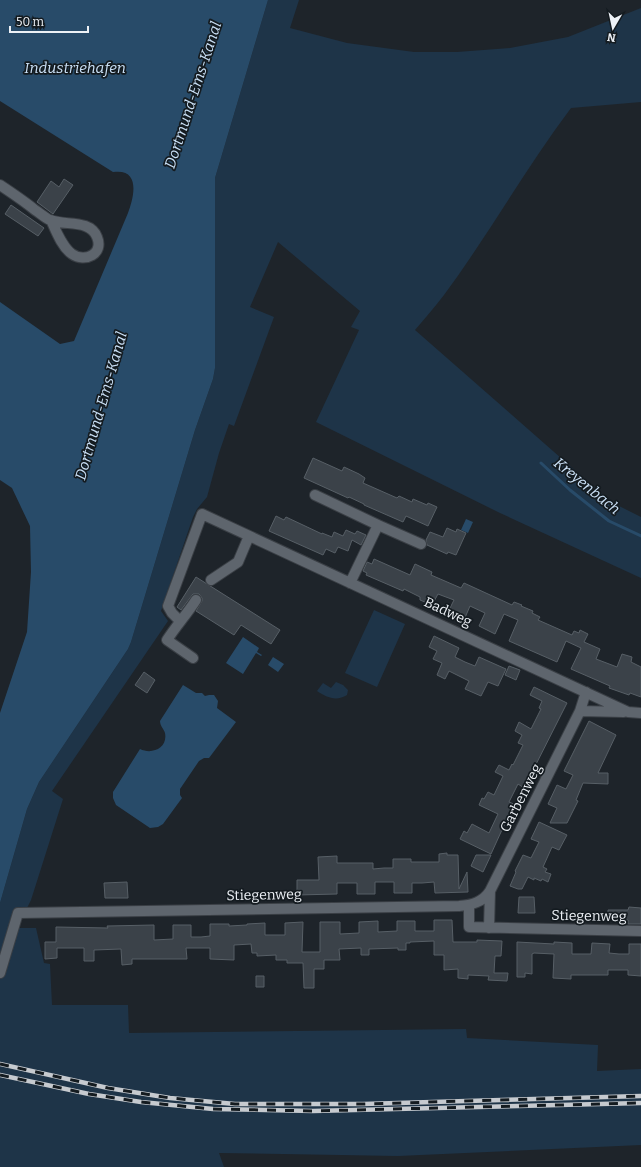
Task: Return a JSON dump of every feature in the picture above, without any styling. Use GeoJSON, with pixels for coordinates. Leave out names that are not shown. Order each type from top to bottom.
{"type":"FeatureCollection","features":[{"type":"Feature","properties":{"kind":"street"},"geometry":{"type":"LineString","coordinates":[[0,185],[51,220],[89,228],[95,233],[98,240],[98,247],[95,253],[84,259],[71,253],[65,246],[51,220]]}},
{"type":"Feature","properties":{"kind":"street"},"geometry":{"type":"LineString","coordinates":[[315,495],[422,544]]}},
{"type":"Feature","properties":{"kind":"street","name":"Badweg"},"geometry":{"type":"LineString","coordinates":[[180,621],[172,613],[168,606],[202,514],[628,712],[641,713]]}},
{"type":"Feature","properties":{"kind":"street"},"geometry":{"type":"LineString","coordinates":[[350,583],[378,525]]}},
{"type":"Feature","properties":{"kind":"street"},"geometry":{"type":"LineString","coordinates":[[211,580],[238,562],[247,535]]}},
{"type":"Feature","properties":{"kind":"street"},"geometry":{"type":"LineString","coordinates":[[194,658],[167,640],[196,600]]}},
{"type":"Feature","properties":{"kind":"street","name":"Garbenweg"},"geometry":{"type":"LineString","coordinates":[[469,905],[482,901],[490,891],[580,710],[586,692]]}},
{"type":"Feature","properties":{"kind":"street"},"geometry":{"type":"LineString","coordinates":[[580,710],[628,712]]}},
{"type":"Feature","properties":{"kind":"street"},"geometry":{"type":"LineString","coordinates":[[489,928],[490,891]]}},
{"type":"Feature","properties":{"kind":"street","name":"Stiegenweg"},"geometry":{"type":"LineString","coordinates":[[0,973],[18,913],[469,905],[469,927],[641,931]]}},
{"type":"Feature","properties":{"kind":"shaded area"},"geometry":{"type":"Polygon","coordinates":[[[268,0],[299,0],[290,28],[347,43],[414,52],[457,52],[510,48],[568,37],[641,8],[641,102],[571,108],[538,154],[461,272],[415,330],[611,502],[641,517],[641,578],[500,513],[316,422],[359,330],[351,327],[360,311],[278,242],[250,307],[274,317],[234,426],[229,424],[219,453],[207,497],[197,509],[193,517],[161,611],[168,621],[52,791],[63,799],[31,900],[17,928],[36,928],[44,963],[50,964],[52,1005],[128,1005],[129,1033],[466,1029],[467,1038],[598,1045],[597,1071],[641,1069],[641,1145],[398,1156],[219,1153],[224,1167],[0,1167],[0,903],[27,809],[39,782],[128,649],[131,642],[195,430],[213,379],[215,368],[215,178],[268,0]]]}},
{"type":"Feature","properties":{"kind":"shaded area"},"geometry":{"type":"Polygon","coordinates":[[[374,610],[405,624],[377,687],[345,673],[374,610]]]}},
{"type":"Feature","properties":{"kind":"shaded area"},"geometry":{"type":"Polygon","coordinates":[[[336,682],[343,685],[348,690],[347,695],[339,698],[331,698],[317,691],[323,683],[331,688],[336,682]]]}},
{"type":"Feature","properties":{"kind":"water"},"geometry":{"type":"Polygon","coordinates":[[[0,0],[268,0],[215,178],[215,368],[213,379],[195,430],[131,642],[128,649],[39,782],[27,809],[0,903],[0,713],[27,632],[31,572],[30,526],[12,488],[0,480],[0,302],[60,344],[74,341],[128,213],[132,199],[133,185],[132,179],[128,174],[113,172],[0,101],[0,0]]]}},
{"type":"Feature","properties":{"kind":"water"},"geometry":{"type":"Polygon","coordinates":[[[466,519],[473,522],[468,533],[461,530],[466,519]]]}},
{"type":"Feature","properties":{"kind":"water"},"geometry":{"type":"Polygon","coordinates":[[[243,637],[259,648],[257,652],[262,655],[261,656],[256,653],[243,674],[226,663],[243,637]]]}},
{"type":"Feature","properties":{"kind":"water"},"geometry":{"type":"Polygon","coordinates":[[[273,657],[284,664],[278,672],[268,665],[273,657]]]}},
{"type":"Feature","properties":{"kind":"water"},"geometry":{"type":"Polygon","coordinates":[[[183,685],[196,693],[202,693],[205,696],[214,695],[218,701],[217,708],[236,722],[209,758],[204,758],[199,761],[180,789],[180,795],[182,798],[163,824],[158,827],[150,828],[116,805],[113,798],[113,792],[140,749],[145,751],[154,751],[164,743],[165,733],[160,721],[183,685]]]}},
{"type":"Feature","properties":{"kind":"building"},"geometry":{"type":"Polygon","coordinates":[[[64,179],[73,185],[53,214],[37,202],[51,181],[59,187],[64,179]]]}},
{"type":"Feature","properties":{"kind":"building"},"geometry":{"type":"Polygon","coordinates":[[[11,205],[44,228],[38,236],[5,214],[11,205]]]}},
{"type":"Feature","properties":{"kind":"building"},"geometry":{"type":"Polygon","coordinates":[[[313,458],[342,471],[344,467],[359,474],[365,478],[363,483],[397,498],[399,496],[412,502],[413,499],[427,505],[428,503],[437,507],[428,526],[406,516],[403,522],[304,478],[313,458]]]}},
{"type":"Feature","properties":{"kind":"building"},"geometry":{"type":"Polygon","coordinates":[[[276,516],[284,520],[286,517],[322,534],[332,537],[334,532],[343,536],[346,530],[355,534],[357,531],[366,535],[361,545],[352,540],[348,551],[338,547],[335,553],[326,549],[323,555],[269,531],[276,516]]]}},
{"type":"Feature","properties":{"kind":"building"},"geometry":{"type":"Polygon","coordinates":[[[447,528],[456,532],[457,529],[466,533],[456,555],[448,552],[447,554],[427,545],[426,540],[430,532],[443,537],[447,528]]]}},
{"type":"Feature","properties":{"kind":"building"},"geometry":{"type":"Polygon","coordinates":[[[374,559],[410,575],[415,564],[432,572],[431,575],[461,588],[464,583],[512,605],[514,602],[522,605],[521,606],[533,611],[532,613],[540,617],[538,620],[572,635],[574,631],[579,633],[580,630],[588,634],[584,642],[600,649],[596,659],[617,667],[622,654],[632,657],[631,662],[641,667],[641,697],[630,693],[629,695],[609,688],[610,686],[571,669],[581,648],[566,641],[557,662],[509,641],[518,620],[504,614],[495,634],[479,626],[485,613],[470,606],[464,620],[448,612],[454,600],[438,594],[432,605],[420,600],[420,597],[404,589],[403,591],[366,575],[367,573],[363,571],[367,562],[372,564],[374,559]]]}},
{"type":"Feature","properties":{"kind":"building"},"geometry":{"type":"Polygon","coordinates":[[[196,577],[280,630],[271,644],[241,625],[234,635],[196,611],[202,601],[199,594],[193,594],[181,610],[177,607],[196,577]]]}},
{"type":"Feature","properties":{"kind":"building"},"geometry":{"type":"Polygon","coordinates":[[[434,636],[459,648],[455,657],[465,662],[475,666],[479,657],[506,669],[498,686],[488,682],[481,696],[465,689],[469,681],[449,671],[445,679],[437,675],[442,663],[433,659],[437,651],[429,647],[434,636]]]}},
{"type":"Feature","properties":{"kind":"building"},"geometry":{"type":"Polygon","coordinates":[[[509,666],[520,670],[516,680],[505,675],[509,666]]]}},
{"type":"Feature","properties":{"kind":"building"},"geometry":{"type":"Polygon","coordinates":[[[144,672],[155,680],[147,693],[135,685],[144,672]]]}},
{"type":"Feature","properties":{"kind":"building"},"geometry":{"type":"Polygon","coordinates":[[[534,687],[567,703],[524,788],[518,784],[509,802],[516,805],[508,821],[506,821],[491,854],[460,839],[464,831],[467,833],[472,824],[489,833],[498,814],[479,805],[482,798],[484,799],[488,792],[494,795],[503,776],[495,772],[499,765],[509,770],[523,745],[518,743],[522,735],[515,731],[519,722],[531,729],[541,709],[539,708],[542,701],[530,695],[534,687]]]}},
{"type":"Feature","properties":{"kind":"building"},"geometry":{"type":"Polygon","coordinates":[[[589,721],[616,735],[598,773],[608,773],[608,784],[583,783],[576,800],[578,801],[567,823],[550,823],[557,808],[548,804],[557,785],[566,789],[573,775],[564,771],[589,721]]]}},
{"type":"Feature","properties":{"kind":"building"},"geometry":{"type":"Polygon","coordinates":[[[539,822],[567,835],[559,850],[552,847],[543,867],[547,869],[545,872],[551,874],[548,882],[542,879],[541,881],[534,878],[534,880],[528,877],[522,889],[510,886],[523,855],[531,858],[539,842],[531,839],[539,822]]]}},
{"type":"Feature","properties":{"kind":"building"},"geometry":{"type":"Polygon","coordinates":[[[447,853],[447,855],[458,855],[459,889],[467,872],[468,892],[435,893],[434,882],[412,883],[412,893],[394,893],[394,882],[375,882],[375,894],[357,894],[357,883],[337,883],[337,894],[297,895],[297,880],[319,880],[318,857],[337,856],[337,863],[373,863],[373,869],[393,868],[393,859],[411,859],[411,862],[439,862],[439,854],[447,853]]]}},
{"type":"Feature","properties":{"kind":"building"},"geometry":{"type":"Polygon","coordinates":[[[476,855],[491,855],[483,872],[471,866],[476,855]]]}},
{"type":"Feature","properties":{"kind":"building"},"geometry":{"type":"Polygon","coordinates":[[[127,882],[128,898],[105,898],[104,883],[127,882]]]}},
{"type":"Feature","properties":{"kind":"building"},"geometry":{"type":"Polygon","coordinates":[[[519,897],[534,897],[535,913],[518,913],[519,897]]]}},
{"type":"Feature","properties":{"kind":"building"},"geometry":{"type":"Polygon","coordinates":[[[629,907],[641,908],[641,924],[628,924],[628,920],[608,919],[608,910],[628,910],[629,907]]]}},
{"type":"Feature","properties":{"kind":"building"},"geometry":{"type":"Polygon","coordinates":[[[434,920],[452,920],[453,942],[477,942],[477,940],[502,941],[501,956],[495,956],[494,973],[508,973],[507,981],[488,980],[489,976],[468,975],[468,979],[458,978],[458,969],[444,970],[444,955],[434,955],[434,941],[406,943],[406,950],[398,950],[398,948],[369,949],[369,955],[361,955],[361,948],[339,949],[340,960],[324,960],[324,969],[314,969],[314,988],[304,988],[303,963],[287,963],[287,960],[276,960],[276,955],[257,956],[257,953],[252,953],[251,944],[234,945],[234,960],[210,959],[210,948],[186,948],[187,959],[132,959],[132,964],[122,965],[121,949],[94,950],[94,961],[84,961],[84,948],[57,948],[57,958],[45,959],[45,942],[56,942],[56,927],[108,928],[107,926],[154,925],[154,940],[173,939],[173,925],[191,925],[191,937],[201,937],[210,936],[210,924],[229,924],[229,926],[265,923],[265,935],[285,935],[285,923],[303,922],[302,952],[320,952],[320,922],[340,922],[340,934],[359,933],[359,922],[378,921],[378,932],[397,931],[397,921],[415,921],[415,931],[434,931],[434,920]]]}},
{"type":"Feature","properties":{"kind":"building"},"geometry":{"type":"Polygon","coordinates":[[[517,942],[554,944],[554,942],[572,943],[572,954],[591,954],[592,943],[610,944],[609,953],[629,954],[629,944],[641,944],[641,976],[628,975],[628,970],[608,970],[608,975],[571,975],[571,979],[553,978],[554,954],[534,953],[532,954],[532,974],[525,973],[525,977],[517,977],[517,942]]]}},
{"type":"Feature","properties":{"kind":"building"},"geometry":{"type":"Polygon","coordinates":[[[256,976],[264,976],[264,987],[256,987],[256,976]]]}},
{"type":"Feature","properties":{"kind":"waterway","name":"Kreyenbach"},"geometry":{"type":"LineString","coordinates":[[541,463],[570,490],[609,521],[641,536]]}},
{"type":"Feature","properties":{"kind":"railway"},"geometry":{"type":"LineString","coordinates":[[0,1064],[108,1088],[170,1098],[235,1104],[363,1104],[641,1096]]}},
{"type":"Feature","properties":{"kind":"railway"},"geometry":{"type":"LineString","coordinates":[[0,1075],[89,1094],[141,1102],[213,1109],[313,1111],[641,1103]]}},
{"type":"Feature","properties":{"kind":"water label","name":"Industriehafen"},"geometry":{"type":"Point","coordinates":[75,68]}},
{"type":"Feature","properties":{"kind":"water label","name":"Dortmund-Ems-Kanal"},"geometry":{"type":"Point","coordinates":[193,95]}},
{"type":"Feature","properties":{"kind":"water label","name":"Dortmund-Ems-Kanal"},"geometry":{"type":"Point","coordinates":[101,406]}}]}
